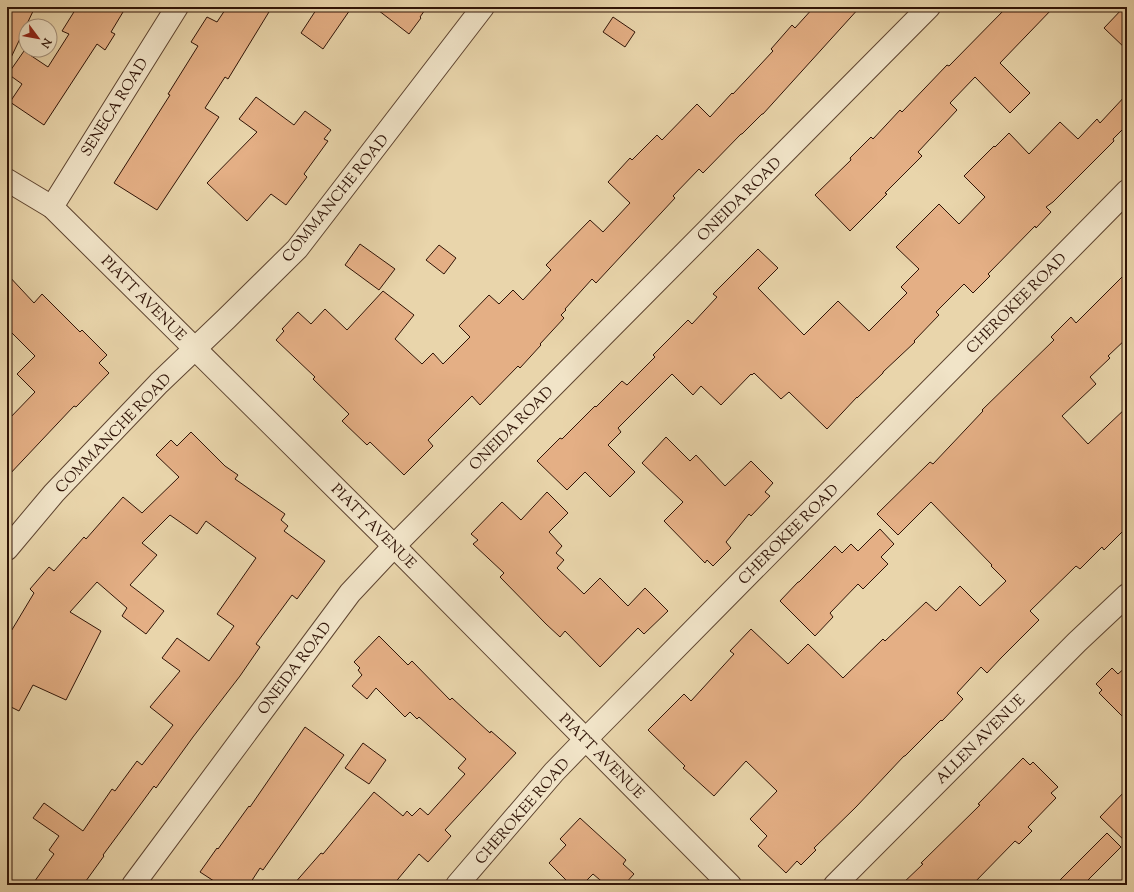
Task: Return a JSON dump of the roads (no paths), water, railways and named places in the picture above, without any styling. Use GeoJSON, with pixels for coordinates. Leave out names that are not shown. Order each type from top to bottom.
{"type":"FeatureCollection","features":[{"type":"Feature","properties":{"kind":"street","name":"SENECA ROAD"},"geometry":{"type":"LineString","coordinates":[[52,207],[177,7]]}},
{"type":"Feature","properties":{"kind":"street","name":"COMMANCHE ROAD"},"geometry":{"type":"LineString","coordinates":[[7,549],[54,493],[159,384],[297,249],[483,7]]}},
{"type":"Feature","properties":{"kind":"street","name":"ONEIDA ROAD"},"geometry":{"type":"LineString","coordinates":[[133,885],[350,593],[394,546],[929,7]]}},
{"type":"Feature","properties":{"kind":"street","name":"PIATT AVENUE"},"geometry":{"type":"LineString","coordinates":[[7,180],[52,207],[394,546],[730,885]]}},
{"type":"Feature","properties":{"kind":"street","name":"CHEROKEE ROAD"},"geometry":{"type":"LineString","coordinates":[[457,885],[554,772],[1127,190]]}},
{"type":"Feature","properties":{"kind":"street","name":"ALLEN AVENUE"},"geometry":{"type":"LineString","coordinates":[[835,885],[1077,642],[1127,594]]}}]}
